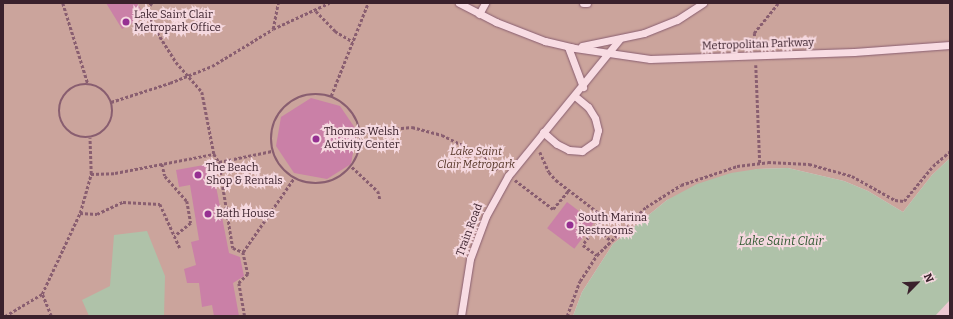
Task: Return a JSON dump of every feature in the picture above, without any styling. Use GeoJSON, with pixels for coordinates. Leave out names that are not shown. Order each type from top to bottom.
{"type":"FeatureCollection","features":[{"type":"Feature","properties":{"kind":"lane"},"geometry":{"type":"LineString","coordinates":[[459,3],[479,14],[485,3]]}},
{"type":"Feature","properties":{"kind":"lane"},"geometry":{"type":"LineString","coordinates":[[582,3],[587,3]]}},
{"type":"Feature","properties":{"kind":"lane"},"geometry":{"type":"LineString","coordinates":[[583,87],[568,47],[619,40],[677,20],[703,3]]}},
{"type":"Feature","properties":{"kind":"lane","name":"Metropolitan Parkway"},"geometry":{"type":"LineString","coordinates":[[479,14],[558,45],[608,54],[650,59],[755,56],[950,45]]}},
{"type":"Feature","properties":{"kind":"lane","name":"Train Road"},"geometry":{"type":"LineString","coordinates":[[461,316],[470,259],[486,216],[508,176],[532,145],[583,87],[619,40]]}},
{"type":"Feature","properties":{"kind":"lane"},"geometry":{"type":"LineString","coordinates":[[543,132],[557,144],[569,150],[582,150],[595,142],[598,130],[595,118],[588,106],[575,96]]}},
{"type":"Feature","properties":{"kind":"path"},"geometry":{"type":"LineString","coordinates":[[63,3],[88,84]]}},
{"type":"Feature","properties":{"kind":"path"},"geometry":{"type":"LineString","coordinates":[[152,3],[148,9],[152,24],[176,62],[202,92],[214,154],[219,162],[233,248],[243,252]]}},
{"type":"Feature","properties":{"kind":"path"},"geometry":{"type":"LineString","coordinates":[[273,29],[278,3]]}},
{"type":"Feature","properties":{"kind":"path"},"geometry":{"type":"LineString","coordinates":[[111,102],[188,76],[212,66],[273,29],[329,3]]}},
{"type":"Feature","properties":{"kind":"path"},"geometry":{"type":"LineString","coordinates":[[331,96],[368,3]]}},
{"type":"Feature","properties":{"kind":"path"},"geometry":{"type":"LineString","coordinates":[[760,163],[754,33],[778,3]]}},
{"type":"Feature","properties":{"kind":"path"},"geometry":{"type":"LineString","coordinates":[[316,10],[335,31],[353,42]]}},
{"type":"Feature","properties":{"kind":"path"},"geometry":{"type":"LineString","coordinates":[[88,84],[102,90],[111,102],[112,118],[109,125],[104,131],[90,138],[72,135],[61,121],[59,112],[62,99],[70,89],[88,84]]}},
{"type":"Feature","properties":{"kind":"path"},"geometry":{"type":"LineString","coordinates":[[321,93],[331,96],[344,103],[352,111],[361,132],[361,144],[352,167],[330,182],[316,184],[294,178],[282,169],[272,151],[271,134],[274,120],[282,108],[293,99],[306,94],[321,93]]}},
{"type":"Feature","properties":{"kind":"path"},"geometry":{"type":"LineString","coordinates":[[361,132],[412,127],[442,135],[481,154],[503,172]]}},
{"type":"Feature","properties":{"kind":"path"},"geometry":{"type":"LineString","coordinates":[[5,316],[42,294],[80,213],[91,174],[90,138]]}},
{"type":"Feature","properties":{"kind":"path"},"geometry":{"type":"LineString","coordinates":[[532,145],[543,155],[549,172],[569,190],[604,217],[582,245],[597,255]]}},
{"type":"Feature","properties":{"kind":"path"},"geometry":{"type":"LineString","coordinates":[[219,162],[272,151]]}},
{"type":"Feature","properties":{"kind":"path"},"geometry":{"type":"LineString","coordinates":[[567,316],[580,281],[597,255],[611,240],[662,194],[714,172],[760,163],[809,164],[829,169],[868,183],[895,200],[904,201],[933,166],[950,151]]}},
{"type":"Feature","properties":{"kind":"path"},"geometry":{"type":"LineString","coordinates":[[91,174],[115,173],[214,154]]}},
{"type":"Feature","properties":{"kind":"path"},"geometry":{"type":"LineString","coordinates":[[162,164],[165,176],[187,201],[191,223],[174,236]]}},
{"type":"Feature","properties":{"kind":"path"},"geometry":{"type":"LineString","coordinates":[[352,167],[378,191],[380,199]]}},
{"type":"Feature","properties":{"kind":"path"},"geometry":{"type":"LineString","coordinates":[[245,316],[239,283],[248,274],[243,252],[294,178]]}},
{"type":"Feature","properties":{"kind":"path"},"geometry":{"type":"LineString","coordinates":[[515,180],[553,210],[569,190]]}},
{"type":"Feature","properties":{"kind":"path"},"geometry":{"type":"LineString","coordinates":[[80,213],[97,214],[123,202],[160,204],[180,248]]}},
{"type":"Feature","properties":{"kind":"path"},"geometry":{"type":"LineString","coordinates":[[595,228],[611,240]]}},
{"type":"Feature","properties":{"kind":"path"},"geometry":{"type":"LineString","coordinates":[[42,294],[51,316]]}},
{"type":"Feature","properties":{"kind":"green space","name":"Lake Saint Clair Metropark"},"geometry":{"type":"Polygon","coordinates":[[[3,3],[950,3],[950,158],[932,175],[903,212],[868,191],[844,181],[788,168],[757,169],[667,200],[613,244],[582,292],[573,316],[3,316],[3,3]]]}},
{"type":"Feature","properties":{"kind":"water","name":"Lake Saint Clair"},"geometry":{"type":"Polygon","coordinates":[[[950,158],[950,300],[935,316],[573,316],[582,292],[613,244],[667,200],[697,184],[731,173],[757,169],[788,168],[844,181],[868,191],[903,212],[932,175],[950,158]]]}},
{"type":"Feature","properties":{"kind":"water"},"geometry":{"type":"Polygon","coordinates":[[[147,231],[165,276],[164,316],[89,316],[82,300],[110,286],[114,235],[147,231]]]}},
{"type":"Feature","properties":{"kind":"building","name":"Lake Saint Clair Metropark Office"},"geometry":{"type":"Polygon","coordinates":[[[106,3],[137,3],[145,16],[122,29],[106,3]]]}},
{"type":"Feature","properties":{"kind":"building","name":"Thomas Welsh Activity Center"},"geometry":{"type":"Polygon","coordinates":[[[311,98],[340,106],[357,131],[351,164],[327,179],[294,173],[276,146],[281,117],[311,98]]]}},
{"type":"Feature","properties":{"kind":"building","name":"Bath House"},"geometry":{"type":"Polygon","coordinates":[[[215,163],[218,181],[215,181],[229,253],[240,257],[244,276],[233,283],[239,316],[214,316],[212,305],[202,307],[199,283],[187,283],[184,269],[196,265],[191,242],[199,240],[190,185],[179,187],[176,170],[215,163]]]}},
{"type":"Feature","properties":{"kind":"building","name":"South Marina Restrooms"},"geometry":{"type":"Polygon","coordinates":[[[567,202],[594,222],[574,249],[547,228],[567,202]]]}},
{"type":"Feature","properties":{"kind":"place","name":"Lake Saint Clair Metropark Office"},"geometry":{"type":"Point","coordinates":[126,22]}},
{"type":"Feature","properties":{"kind":"place","name":"Thomas Welsh Activity Center"},"geometry":{"type":"Point","coordinates":[316,139]}},
{"type":"Feature","properties":{"kind":"place","name":"The Beach Shop & Rentals"},"geometry":{"type":"Point","coordinates":[198,175]}},
{"type":"Feature","properties":{"kind":"place","name":"Bath House"},"geometry":{"type":"Point","coordinates":[208,214]}},
{"type":"Feature","properties":{"kind":"place","name":"South Marina Restrooms"},"geometry":{"type":"Point","coordinates":[570,225]}}]}
